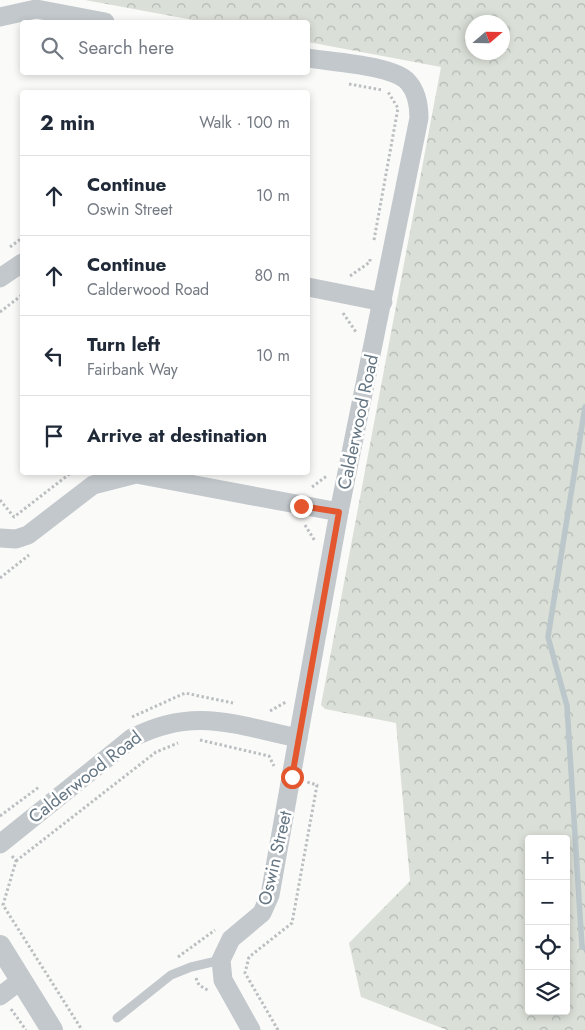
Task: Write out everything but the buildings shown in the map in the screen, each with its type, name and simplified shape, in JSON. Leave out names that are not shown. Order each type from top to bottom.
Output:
[{"type":"street","points":[[0,17],[36,9],[94,20]]},
{"type":"street","name":"Calderwood Road","points":[[1,843],[132,738],[154,726],[185,719],[208,719],[298,738],[339,512],[419,118],[419,103],[414,91],[406,80],[390,72],[310,58]]},
{"type":"street","points":[[0,278],[20,264]]},
{"type":"street","points":[[310,287],[383,302]]},
{"type":"street","points":[[1,541],[28,535],[93,485],[132,475]]},
{"type":"street","points":[[141,475],[339,512]]},
{"type":"street","name":"Oswin Street","points":[[221,960],[231,939],[262,913],[270,896],[298,738]]},
{"type":"street","points":[[0,946],[52,1030]]},
{"type":"street","points":[[221,960],[223,980],[251,1030]]},
{"type":"street","points":[[0,996],[20,981]]},
{"type":"lane","points":[[118,1018],[172,975],[191,966],[221,960]]},
{"type":"path","points":[[341,82],[388,92],[398,108],[373,243]]},
{"type":"path","points":[[343,274],[351,277],[370,262],[371,252]]},
{"type":"path","points":[[0,312],[20,297]]},
{"type":"path","points":[[338,312],[345,314],[357,334]]},
{"type":"path","points":[[309,487],[314,488],[328,475],[330,466]]},
{"type":"path","points":[[0,500],[14,517],[68,475]]},
{"type":"path","points":[[298,524],[306,526],[317,544]]},
{"type":"path","points":[[0,578],[33,551]]},
{"type":"path","points":[[129,719],[185,693],[234,704]]},
{"type":"path","points":[[263,710],[273,712],[290,699]]},
{"type":"path","points":[[198,740],[268,756],[280,775],[317,785],[292,924],[249,957],[245,974],[278,1030]]},
{"type":"path","points":[[82,1030],[3,905],[16,862],[156,752],[181,741]]},
{"type":"path","points":[[0,816],[46,782]]},
{"type":"path","points":[[1,843],[16,862]]},
{"type":"path","points":[[175,960],[220,927]]},
{"type":"path","points":[[0,996],[26,1030]]},
{"type":"green space","points":[[85,0],[585,0],[585,1030],[447,1030],[361,997],[349,943],[410,881],[396,723],[325,709],[321,705],[441,67],[310,42],[310,20],[193,20]]},
{"type":"waterway","points":[[585,407],[548,637],[567,706],[582,947],[585,948]]},
{"type":"route","points":[[292,777],[339,512],[301,506]]}]
